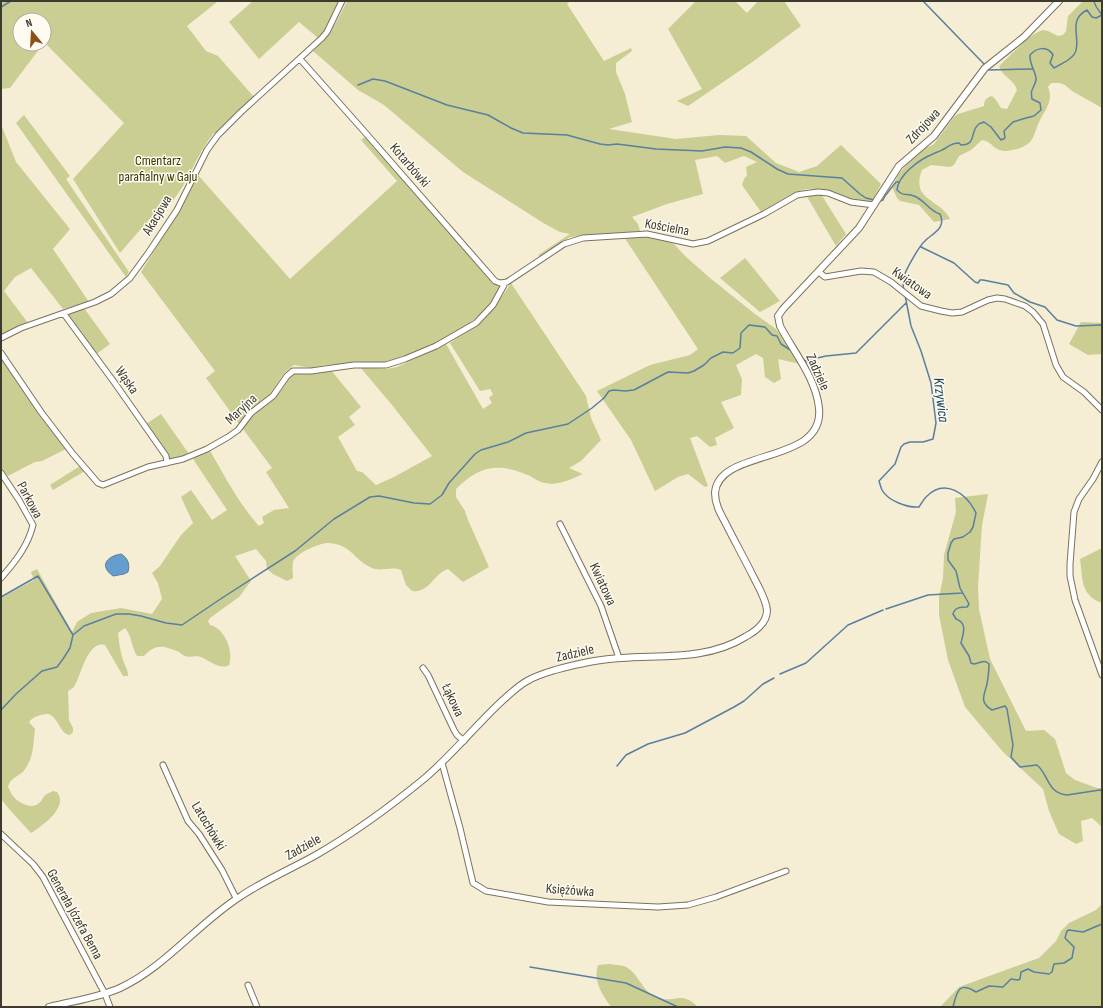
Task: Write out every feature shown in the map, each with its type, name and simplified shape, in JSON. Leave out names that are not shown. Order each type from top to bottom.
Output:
[{"type":"street","name":"Akacjowa","points":[[1,338],[21,328],[95,302],[110,294],[130,278],[177,210],[203,157],[218,135],[327,32],[342,1]]},
{"type":"street","name":"Zdrojowa","points":[[817,274],[859,228],[899,166],[934,136],[985,68],[1024,37],[1059,1]]},
{"type":"street","name":"Kotarbówki","points":[[300,59],[495,281],[503,283]]},
{"type":"street","name":"Kościelna","points":[[503,283],[507,282],[564,244],[583,238],[647,234],[686,243],[699,244],[764,214],[797,195],[808,192],[828,193],[851,202],[874,205]]},
{"type":"street","name":"Kwiatowa","points":[[817,274],[825,277],[861,271],[874,272],[895,285],[921,306],[952,313],[962,312],[997,298],[1005,299],[1025,306],[1033,312],[1043,324],[1056,365],[1063,377],[1084,392],[1102,410]]},
{"type":"street","name":"Zadziele","points":[[49,1007],[105,994],[129,983],[157,965],[236,898],[344,837],[404,796],[442,763],[487,715],[528,680],[542,674],[583,663],[619,658],[696,654],[719,650],[742,640],[758,629],[766,616],[767,609],[758,587],[717,507],[715,490],[722,477],[729,471],[798,445],[808,438],[815,429],[819,420],[819,407],[811,379],[799,356],[783,332],[778,316],[817,274]]},
{"type":"street","name":"Maryjna","points":[[1,353],[73,454],[99,484],[104,484],[133,472],[183,459],[207,449],[238,430],[251,413],[273,396],[292,371],[311,371],[354,366],[386,365],[405,359],[450,339],[476,323],[485,314],[498,297],[504,285],[503,283]]},
{"type":"street","name":"Wąska","points":[[64,314],[166,456],[167,463]]},
{"type":"street","points":[[1102,462],[1093,479],[1079,499],[1074,512],[1070,564],[1070,576],[1076,600],[1102,675]]},
{"type":"street","name":"Parkowa","points":[[1,473],[33,525],[24,547],[1,578]]},
{"type":"street","name":"Kwiatowa","points":[[560,524],[601,606],[619,658]]},
{"type":"street","name":"Łąkowa","points":[[423,668],[428,675],[454,730],[464,741]]},
{"type":"street","name":"Księżówka","points":[[442,763],[473,883],[486,890],[548,902],[658,907],[688,905],[716,897],[786,871]]},
{"type":"street","name":"Latochówki","points":[[163,765],[188,820],[214,858],[236,898]]},
{"type":"street","name":"Generała Józefa Bema","points":[[1,834],[33,864],[43,877],[105,994],[110,1007]]},
{"type":"street","points":[[248,985],[257,1007]]},
{"type":"green space","name":"Cmentarz parafialny w Gaju","points":[[1,1],[217,2],[187,26],[206,51],[218,56],[254,97],[217,134],[213,134],[183,186],[171,203],[166,200],[120,253],[73,179],[124,123],[52,50],[52,12],[12,12],[12,52],[37,52],[10,88],[1,89]]},
{"type":"green space","points":[[253,1],[339,1],[325,31],[318,38],[299,22],[259,59],[229,22]]},
{"type":"green space","points":[[347,1],[570,1],[567,4],[604,61],[631,48],[632,51],[616,63],[616,72],[625,94],[632,122],[609,129],[676,139],[719,135],[746,136],[776,163],[799,172],[817,166],[841,145],[881,184],[872,202],[853,200],[819,189],[806,189],[789,195],[761,212],[742,185],[747,175],[746,167],[757,162],[744,156],[725,163],[717,156],[695,160],[703,194],[667,204],[632,217],[638,224],[640,231],[570,237],[540,257],[538,255],[570,234],[560,232],[545,224],[463,172],[384,105],[358,90],[313,51],[333,28]]},
{"type":"green space","points":[[696,1],[735,1],[747,13],[758,1],[784,1],[801,26],[751,63],[688,106],[677,101],[702,89],[668,29]]},
{"type":"green space","points":[[1083,1],[1102,1],[1102,108],[1072,91],[1065,85],[1060,83],[1051,83],[1048,87],[1050,97],[1048,105],[1033,137],[1028,144],[1016,149],[1002,151],[982,140],[971,150],[959,156],[954,165],[950,167],[931,165],[922,170],[919,180],[920,188],[923,194],[946,212],[950,219],[934,222],[919,205],[900,201],[893,189],[894,184],[898,175],[908,163],[924,149],[934,144],[954,117],[958,114],[984,106],[984,102],[992,96],[1001,108],[1007,109],[1017,90],[999,66],[1029,37],[1038,32],[1043,30],[1058,36],[1063,35],[1066,31],[1068,16]]},
{"type":"green space","points":[[24,115],[70,176],[66,179],[129,272],[126,277],[16,123]]},
{"type":"green space","points":[[1,124],[16,162],[70,229],[53,249],[89,302],[63,309],[31,268],[15,277],[4,291],[28,323],[1,334]]},
{"type":"green space","points":[[365,137],[500,288],[487,308],[464,328],[435,344],[391,362],[325,365],[311,368],[294,365],[284,373],[270,394],[245,415],[240,425],[206,378],[215,371],[141,272],[168,229],[198,175],[290,279],[397,181],[361,140]]},
{"type":"green space","points":[[821,194],[846,234],[836,246],[806,195]]},
{"type":"green space","points":[[624,237],[657,237],[674,244],[710,278],[776,329],[792,349],[800,364],[778,359],[781,379],[774,383],[765,377],[763,358],[756,354],[736,365],[742,379],[741,395],[721,402],[734,428],[715,438],[717,445],[710,447],[697,436],[690,438],[708,486],[705,487],[688,474],[678,477],[655,491],[631,440],[597,391],[650,365],[690,355],[698,349]]},
{"type":"green space","points":[[745,258],[780,301],[760,312],[720,278]]},
{"type":"green space","points":[[511,283],[586,396],[591,418],[601,440],[581,461],[569,468],[583,474],[564,482],[550,484],[515,470],[496,468],[480,471],[456,489],[456,497],[465,511],[489,567],[463,582],[448,569],[443,571],[423,589],[412,591],[406,585],[401,570],[372,568],[363,563],[346,548],[331,543],[313,547],[298,555],[293,562],[293,578],[287,581],[273,574],[267,569],[266,561],[256,549],[235,556],[251,581],[239,597],[208,621],[210,625],[220,631],[227,641],[230,654],[229,665],[219,666],[201,657],[187,657],[177,651],[163,647],[152,649],[144,656],[137,656],[129,634],[125,628],[118,633],[121,653],[128,676],[123,676],[105,645],[99,645],[94,648],[86,659],[75,686],[68,691],[69,720],[73,728],[73,732],[70,735],[64,732],[56,720],[49,714],[36,717],[29,722],[35,729],[33,750],[30,760],[23,772],[11,781],[8,787],[15,799],[29,806],[36,805],[45,795],[53,791],[57,792],[60,798],[60,804],[53,816],[31,833],[1,799],[1,598],[34,580],[31,572],[37,569],[72,632],[77,622],[91,613],[121,608],[152,614],[162,599],[158,583],[152,573],[160,566],[181,535],[193,523],[181,497],[191,490],[212,520],[227,510],[193,459],[209,449],[238,499],[259,526],[264,523],[262,517],[274,510],[289,508],[266,472],[272,468],[243,429],[250,418],[281,391],[293,373],[331,370],[361,407],[349,417],[355,425],[338,437],[357,471],[362,472],[376,485],[432,456],[360,367],[386,369],[397,367],[446,344],[483,409],[492,403],[489,398],[493,394],[490,389],[480,391],[450,343],[480,322],[503,295]]},
{"type":"green space","points":[[84,308],[110,344],[95,355],[67,315]]},
{"type":"green space","points":[[1081,322],[1102,323],[1102,354],[1088,355],[1069,344]]},
{"type":"green space","points":[[1,356],[66,449],[42,461],[35,462],[8,476],[1,468]]},
{"type":"green space","points":[[161,414],[189,454],[170,459],[146,424]]},
{"type":"green space","points":[[80,466],[85,471],[53,490],[50,485]]},
{"type":"green space","points":[[988,494],[982,525],[978,587],[979,609],[990,659],[1026,731],[1044,730],[1055,739],[1066,773],[1075,780],[1097,788],[1102,788],[1102,827],[1092,818],[1081,821],[1083,841],[1076,844],[1059,834],[1049,811],[1043,789],[1003,752],[965,707],[948,660],[939,615],[939,597],[943,578],[944,555],[956,512],[955,498]]},
{"type":"green space","points":[[1102,548],[1102,603],[1095,600],[1086,591],[1082,580],[1080,559]]},
{"type":"green space","points":[[1102,904],[1102,1007],[940,1007],[959,987],[1039,958],[1056,941],[1061,931],[1069,923],[1096,910]]},
{"type":"green space","points":[[609,964],[624,966],[629,969],[648,992],[658,998],[683,998],[692,1002],[698,1007],[611,1007],[599,988],[597,977],[598,965]]},
{"type":"water","points":[[121,554],[128,562],[128,572],[113,576],[106,568],[106,562],[112,557]]},
{"type":"waterway","points":[[1,7],[11,1]]},
{"type":"waterway","points":[[923,1],[984,64]]},
{"type":"waterway","name":"Krzywica","points":[[904,291],[903,279],[909,265],[922,244],[940,227],[942,219],[940,214],[936,213],[918,198],[899,192],[897,190],[901,179],[910,168],[928,156],[941,151],[950,145],[969,143],[974,131],[980,123],[984,122],[991,127],[1001,140],[1005,138],[1004,131],[1013,122],[1034,116],[1041,110],[1040,103],[1032,99],[1032,91],[1036,78],[1030,55],[1038,49],[1048,50],[1053,55],[1050,63],[1054,68],[1073,56],[1077,45],[1076,23],[1078,18],[1087,10],[1092,17],[1096,18],[1102,15],[1096,7],[1094,1]]},
{"type":"waterway","points":[[989,70],[1032,69]]},
{"type":"waterway","points":[[358,85],[373,79],[385,81],[447,105],[488,115],[523,133],[567,135],[600,144],[617,144],[656,149],[702,151],[725,147],[741,148],[751,152],[777,169],[788,174],[842,178],[860,194],[866,198],[874,200]]},
{"type":"waterway","points":[[880,201],[883,200],[896,182],[899,182]]},
{"type":"waterway","points":[[921,247],[954,263],[975,282],[978,283],[980,280],[983,280],[1008,285],[1014,293],[1030,302],[1045,307],[1057,320],[1076,326],[1102,325]]},
{"type":"waterway","name":"Krzywica","points":[[905,295],[911,326],[931,383],[936,423],[933,439],[923,442],[910,442],[901,447],[895,464],[879,481],[882,489],[885,494],[899,503],[919,507],[925,498],[933,491],[941,488],[948,488],[961,494],[972,506],[976,513],[973,527],[970,532],[963,537],[954,539],[948,553],[948,560],[956,571],[960,588],[969,604],[967,607],[960,607],[953,614],[956,619],[962,623],[964,629],[961,643],[969,656],[971,663],[974,664],[984,662],[989,664],[987,684],[984,695],[985,704],[992,710],[1005,706],[1007,709],[1013,745],[1011,757],[1020,767],[1037,765],[1052,787],[1060,794],[1067,795],[1100,790],[1102,791]]},
{"type":"waterway","points":[[804,360],[808,362],[813,359],[826,356],[856,353],[906,303]]},
{"type":"waterway","points":[[1,710],[16,694],[42,671],[57,667],[70,648],[73,635],[84,626],[116,614],[129,614],[166,623],[182,625],[295,551],[334,519],[370,497],[379,496],[414,503],[430,504],[442,495],[449,483],[475,454],[481,450],[508,442],[526,433],[568,424],[592,408],[604,398],[609,391],[634,390],[668,372],[688,373],[694,371],[704,365],[711,358],[723,352],[733,353],[740,348],[741,333],[749,325],[765,327],[772,335],[777,336],[781,344],[792,351]]},
{"type":"waterway","points":[[1,597],[38,576],[73,635]]},
{"type":"waterway","points":[[886,609],[928,595],[962,593]]},
{"type":"waterway","points":[[780,674],[806,663],[848,625],[883,610]]},
{"type":"waterway","points":[[617,766],[626,755],[648,744],[685,733],[734,707],[744,701],[763,684],[774,678]]},
{"type":"waterway","points":[[953,1007],[957,993],[962,988],[970,989],[976,992],[989,986],[1003,987],[1011,979],[1020,979],[1021,972],[1028,969],[1034,972],[1049,974],[1052,972],[1054,964],[1064,963],[1072,958],[1074,947],[1065,938],[1067,931],[1083,932],[1102,924]]},
{"type":"waterway","points":[[530,967],[626,983],[678,1007]]}]
